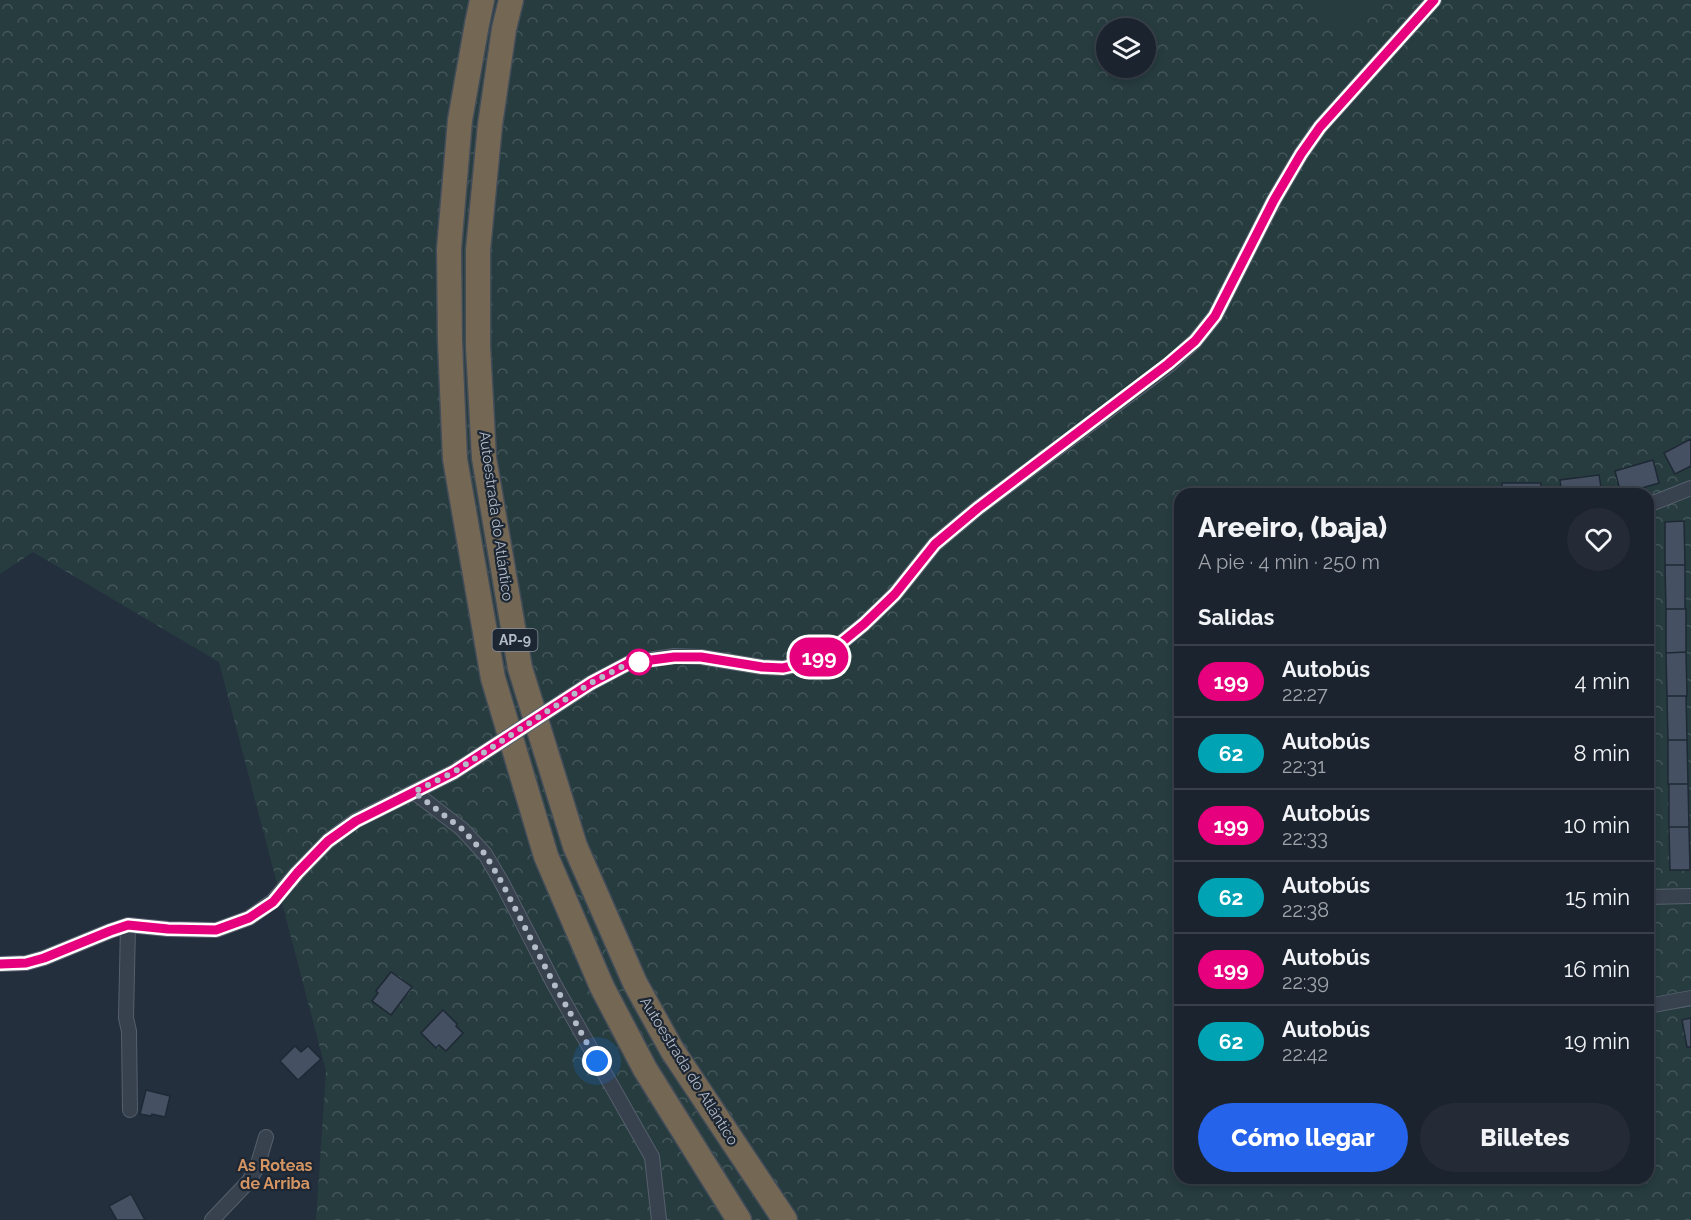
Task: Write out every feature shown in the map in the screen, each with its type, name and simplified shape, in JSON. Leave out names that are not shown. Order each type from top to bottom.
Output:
[{"type":"highway","name":"Autoestrada do Atlántico","points":[[482,0],[460,120],[449,249],[450,341],[455,459],[493,678],[546,856],[602,987],[645,1070],[739,1220]]},
{"type":"highway","name":"Autoestrada do Atlántico","points":[[511,0],[504,29],[490,125],[478,250],[478,346],[484,458],[520,668],[575,846],[635,983],[672,1050],[785,1220]]},
{"type":"street","points":[[0,964],[26,963],[44,958],[128,925],[216,930],[249,918],[273,902],[328,841],[356,821],[454,772],[591,683],[629,663],[674,657],[701,657],[762,667],[783,668],[810,662],[831,651],[895,594],[935,544],[978,508],[1195,341],[1215,316],[1274,200],[1301,154],[1320,127],[1434,0]]},
{"type":"street","points":[[1654,503],[1691,488]]},
{"type":"street","points":[[414,792],[462,829],[485,854],[501,881],[554,984],[652,1157],[659,1220]]},
{"type":"street","points":[[1654,897],[1691,897]]},
{"type":"street","points":[[128,925],[126,1018],[129,1031],[130,1110]]},
{"type":"street","points":[[1654,1005],[1691,998]]},
{"type":"street","points":[[212,1220],[249,1181],[257,1167],[266,1137]]},
{"type":"green space","points":[[0,0],[1691,0],[1691,1220],[316,1220],[326,1071],[219,662],[33,552],[0,574]]},
{"type":"green space","points":[[1296,0],[1374,0],[1346,37]]},
{"type":"building","points":[[1691,439],[1691,466],[1675,474],[1664,453]]},
{"type":"building","points":[[1653,460],[1659,483],[1642,488],[1619,488],[1615,471]]},
{"type":"building","points":[[1599,475],[1601,488],[1561,488],[1560,480]]},
{"type":"building","points":[[1502,483],[1541,483],[1541,488],[1502,488]]},
{"type":"building","points":[[1684,521],[1685,565],[1665,565],[1665,522]]},
{"type":"building","points":[[1665,565],[1685,565],[1685,609],[1666,609]]},
{"type":"building","points":[[1666,609],[1686,609],[1686,652],[1666,653]]},
{"type":"building","points":[[1686,652],[1687,696],[1667,696],[1666,653]]},
{"type":"building","points":[[1667,696],[1686,696],[1687,740],[1668,740]]},
{"type":"building","points":[[1668,740],[1687,740],[1688,784],[1668,784]]},
{"type":"building","points":[[1669,784],[1688,784],[1689,827],[1669,827]]},
{"type":"building","points":[[1669,827],[1689,827],[1690,870],[1670,870]]},
{"type":"building","points":[[391,972],[412,987],[391,1015],[372,1001],[378,993],[376,991]]},
{"type":"building","points":[[443,1010],[463,1033],[446,1051],[439,1045],[436,1048],[421,1033]]},
{"type":"building","points":[[1691,1018],[1691,1047],[1687,1047],[1682,1020]]},
{"type":"building","points":[[295,1046],[301,1052],[308,1046],[321,1059],[298,1080],[280,1061]]},
{"type":"building","points":[[146,1090],[170,1096],[165,1117],[140,1114]]},
{"type":"building","points":[[131,1194],[145,1220],[117,1220],[109,1206]]},
{"type":"bus line","name":"199","points":[[0,964],[26,963],[44,958],[128,925],[216,930],[249,918],[273,902],[328,841],[356,821],[454,772],[591,683],[629,663],[674,657],[701,657],[762,667],[783,668],[810,662],[831,651],[895,594],[935,544],[978,508],[1195,341],[1215,316],[1274,200],[1301,154],[1320,127],[1434,0]]},
{"type":"district","name":"As Roteas de Arriba","points":[[275,1174]]},
{"type":"route","points":[[597,1061],[485,854],[462,829],[414,792],[454,772],[591,683],[629,663],[639,662]]}]
